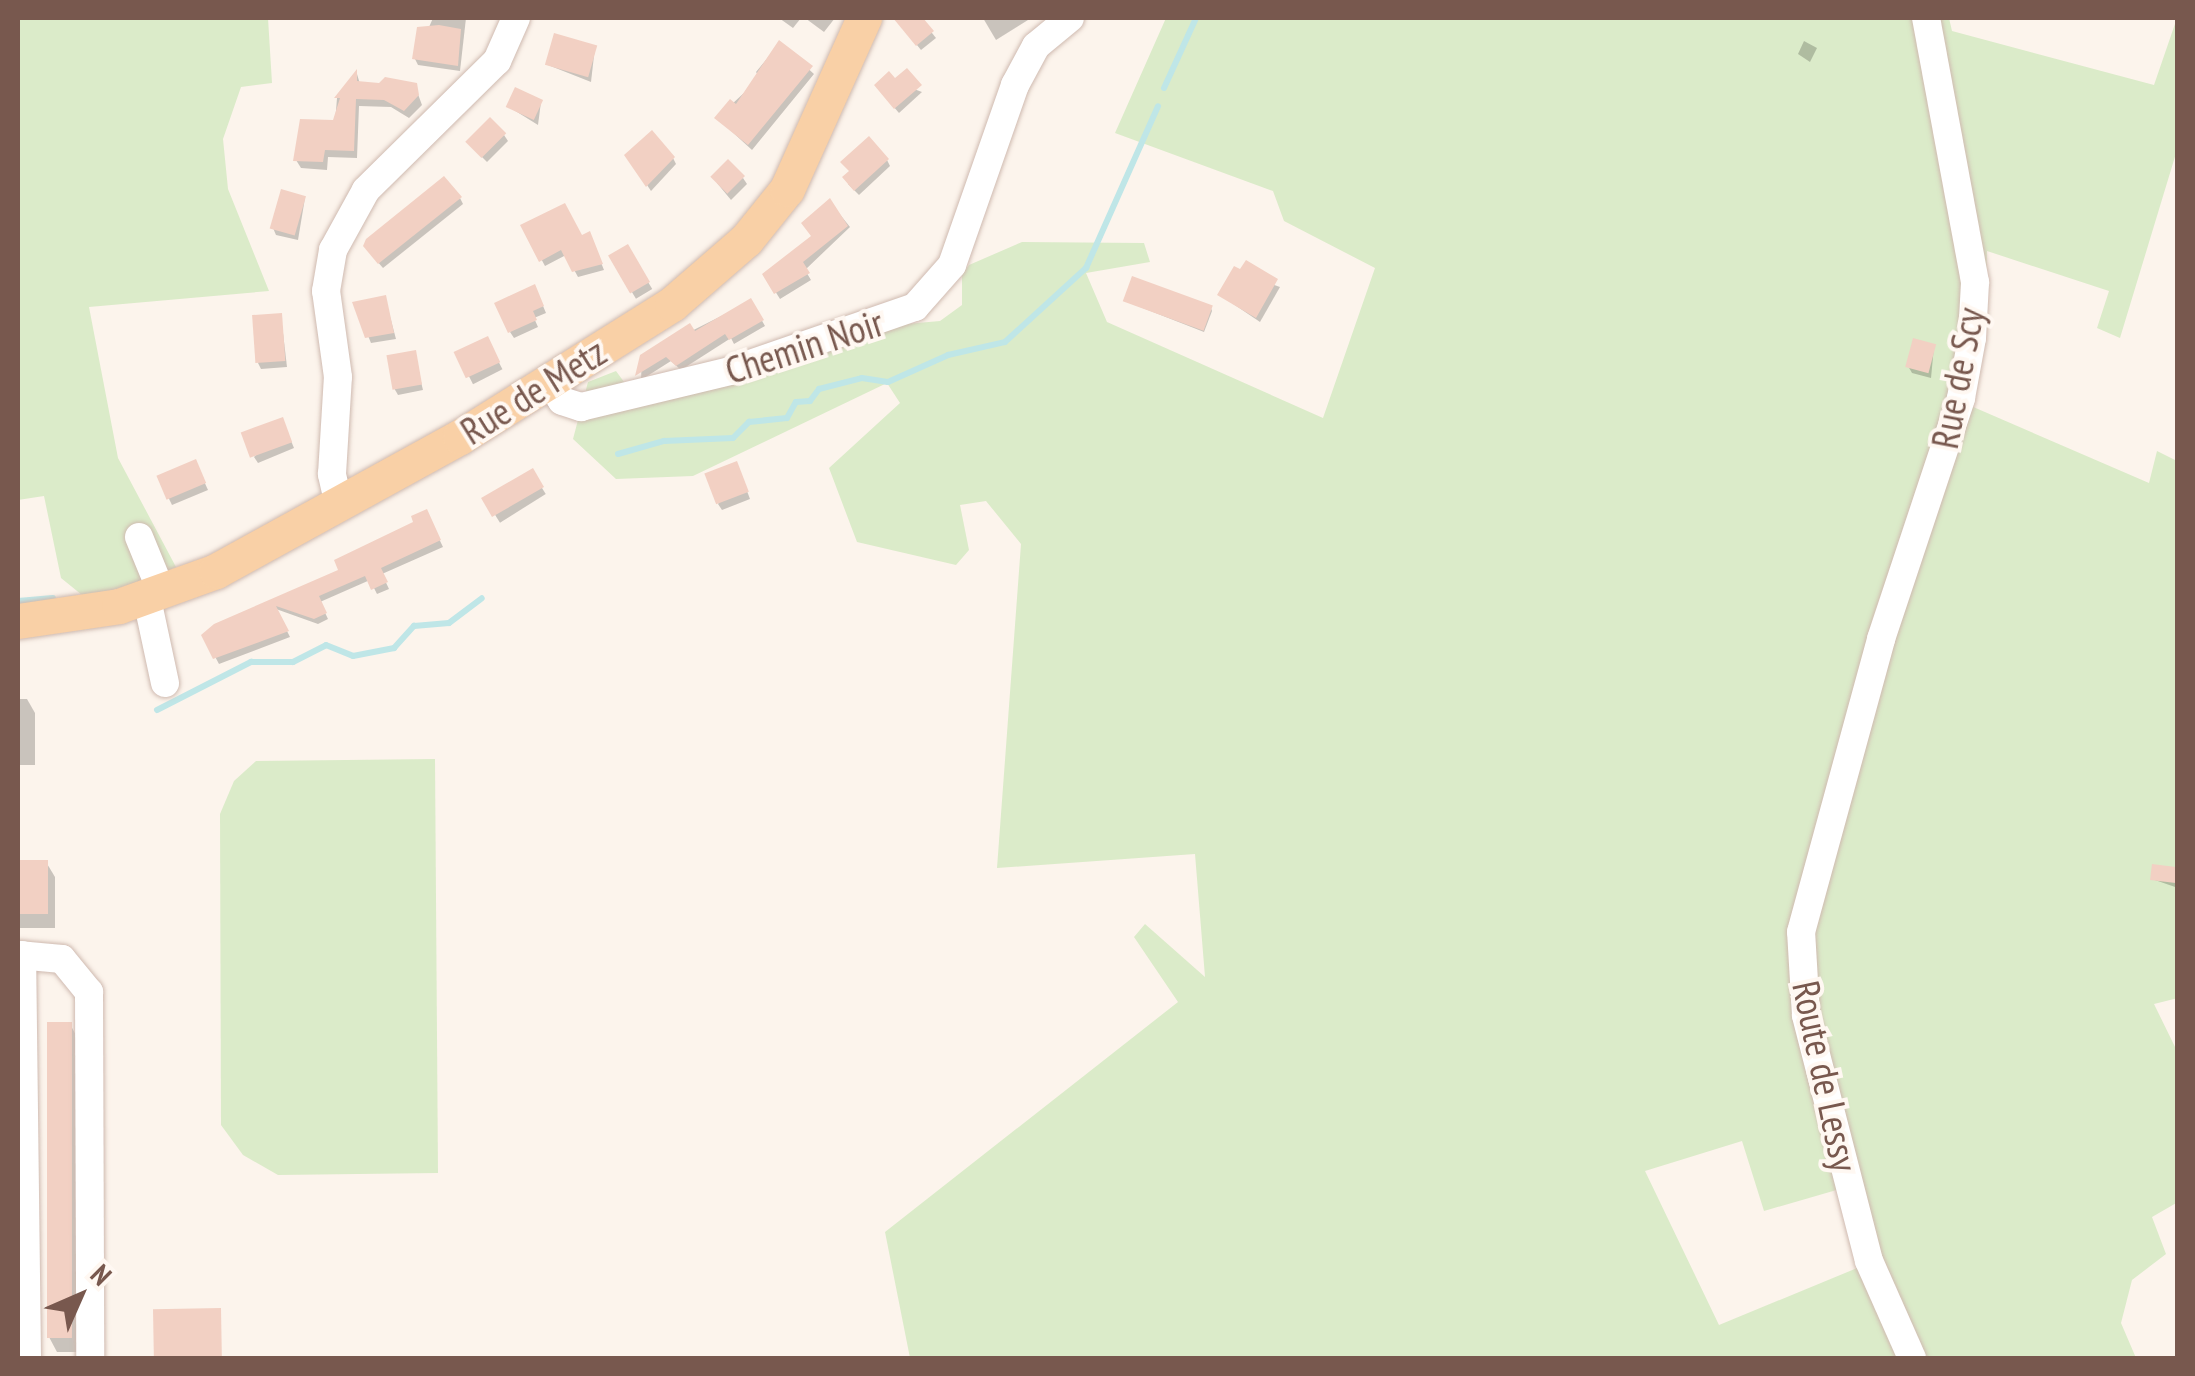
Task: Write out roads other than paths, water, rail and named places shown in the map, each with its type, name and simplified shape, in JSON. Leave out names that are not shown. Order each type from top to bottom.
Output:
[{"type":"main road","name":"Rue de Metz","points":[[18,621],[154,596],[339,505],[550,382],[672,304],[766,218],[806,156],[864,18]]},
{"type":"street","points":[[339,505],[332,474],[338,377],[326,291],[333,250],[366,190],[497,62],[516,18]]},
{"type":"street","name":"Chemin Noir","points":[[550,382],[562,401],[581,407],[730,371],[915,307],[952,265],[1015,85],[1036,46],[1070,18]]},
{"type":"street","name":"Rue de Scy","points":[[1889,615],[1961,398],[1972,338],[1975,282],[1926,18]]},
{"type":"street","points":[[139,537],[154,596],[164,683]]},
{"type":"street","name":"Route de Lessy","points":[[1889,615],[1806,909],[1800,954],[1806,1016],[1869,1260],[1912,1358]]},
{"type":"street","points":[[18,1356],[27,1356],[20,955],[62,959],[89,992],[90,1358]]},
{"type":"waterway","points":[[1164,88],[1196,18]]},
{"type":"waterway","points":[[618,454],[664,441],[733,438],[749,422],[787,418],[796,402],[810,401],[819,389],[862,378],[888,382],[948,355],[1005,342],[1086,268],[1158,106]]},
{"type":"waterway","points":[[18,601],[53,598]]},
{"type":"waterway","points":[[157,710],[251,662],[293,662],[326,645],[353,656],[394,648],[414,626],[449,623],[482,598]]}]
